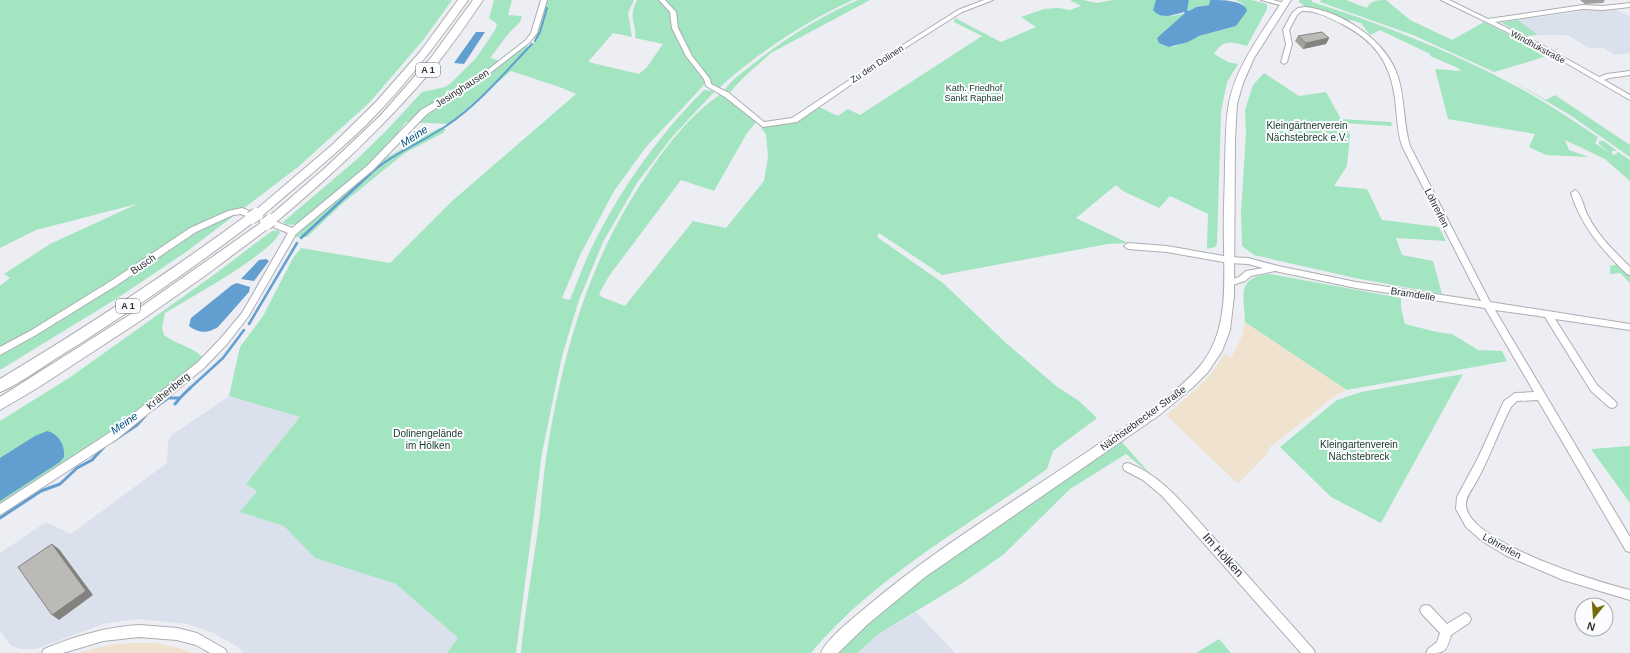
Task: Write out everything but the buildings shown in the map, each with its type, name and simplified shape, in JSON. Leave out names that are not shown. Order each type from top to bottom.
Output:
[{"type":"highway","name":"A 1","points":[[0,386],[129,306],[202,256],[254,216],[319,162],[382,102],[425,53],[463,0]]},
{"type":"highway","name":"A 1","points":[[0,404],[63,366],[156,305],[269,222],[328,172],[398,103],[442,53],[478,0]]},
{"type":"main road","name":"Nächstebrecker Straße","points":[[828,653],[866,616],[903,586],[960,544],[1126,432],[1178,394],[1199,375],[1209,362],[1223,336],[1227,311],[1229,283],[1228,260],[1231,125],[1235,96],[1246,67],[1286,1]]},
{"type":"street","name":"Jesinghausen","points":[[293,232],[370,168],[424,112],[483,76],[528,41],[534,33],[544,0]]},
{"type":"street","name":"Zu den Dolinen","points":[[662,0],[672,12],[675,28],[689,56],[706,79],[708,85],[727,95],[764,125],[794,120],[892,54],[960,11],[990,0]]},
{"type":"street","points":[[1264,0],[1286,1]]},
{"type":"street","name":"Windhukstraße","points":[[1444,0],[1542,47],[1630,98]]},
{"type":"street","points":[[1487,21],[1583,8],[1603,8],[1630,5]]},
{"type":"street","name":"Löhrerlen","points":[[1284,62],[1289,44],[1286,30],[1296,11],[1300,9],[1306,9],[1344,23],[1354,28],[1378,48],[1390,66],[1395,78],[1398,90],[1400,124],[1406,146],[1487,306],[1542,396],[1630,547]]},
{"type":"street","points":[[1598,80],[1607,76],[1630,73]]},
{"type":"street","points":[[1575,193],[1583,214],[1594,232],[1616,259],[1630,272]]},
{"type":"street","name":"Busch","points":[[0,351],[33,333],[114,283],[193,230],[231,213],[242,211],[293,232]]},
{"type":"street","name":"Krähenberg","points":[[0,510],[113,436],[200,364],[224,341],[245,315],[293,232]]},
{"type":"street","name":"Bramdelle","points":[[1128,246],[1167,249],[1228,260],[1248,261],[1278,269],[1356,285],[1630,327]]},
{"type":"street","name":"Bramdelle","points":[[1228,260],[1248,267],[1266,270]]},
{"type":"street","name":"Bramdelle","points":[[1229,283],[1242,279],[1249,273],[1278,269]]},
{"type":"street","points":[[1548,315],[1594,388],[1612,404]]},
{"type":"street","name":"Löhrerlen","points":[[1542,396],[1515,397],[1507,404],[1479,468],[1464,493],[1461,508],[1470,525],[1488,539],[1532,562],[1589,584],[1630,595]]},
{"type":"street","name":"Im Hölken","points":[[1128,468],[1147,477],[1166,493],[1309,653]]},
{"type":"street","points":[[1426,610],[1446,631]]},
{"type":"street","points":[[1432,653],[1442,646],[1446,631],[1465,619]]},
{"type":"street","points":[[48,653],[90,637],[128,631],[162,632],[198,640],[221,653]]},
{"type":"shaded area","points":[[1589,10],[1616,10],[1630,16],[1630,53],[1615,55],[1604,48],[1589,48],[1567,35],[1538,35],[1518,20]]},
{"type":"shaded area","points":[[1245,322],[1347,390],[1336,395],[1269,448],[1267,454],[1238,484],[1166,415],[1210,375],[1225,353],[1231,358],[1242,336]]},
{"type":"shaded area","points":[[229,396],[300,417],[246,484],[257,491],[241,512],[284,526],[315,558],[396,584],[458,638],[447,653],[244,653],[238,647],[213,633],[187,624],[137,619],[103,624],[36,649],[20,649],[12,646],[7,641],[0,631],[0,553],[46,522],[71,534],[167,463],[168,441],[172,435]]},
{"type":"shaded area","points":[[916,612],[955,653],[857,653],[880,633]]},
{"type":"shaded area","points":[[156,643],[193,653],[78,653],[109,645]]},
{"type":"green space","points":[[0,0],[452,0],[424,39],[370,102],[298,167],[186,252],[116,299],[0,370],[0,286],[10,278],[4,274],[50,244],[137,204],[36,230],[0,248]]},
{"type":"green space","name":"Dolinengelände im Hölken","points":[[494,0],[512,0],[508,15],[522,16],[520,22],[509,33],[490,58],[501,61],[522,47],[531,46],[537,39],[533,38],[542,17],[546,0],[634,0],[628,13],[632,37],[613,33],[588,62],[639,74],[647,67],[663,44],[635,38],[635,28],[632,17],[634,7],[637,0],[661,0],[670,13],[673,26],[705,81],[703,86],[646,147],[614,191],[580,255],[562,298],[570,300],[588,255],[602,227],[627,185],[655,145],[704,90],[715,91],[672,137],[637,183],[603,242],[579,300],[562,356],[542,453],[516,653],[447,653],[458,638],[396,584],[315,558],[284,526],[240,512],[257,491],[246,484],[300,417],[229,396],[240,347],[263,316],[293,258],[301,248],[390,263],[451,202],[576,94],[511,71],[449,124],[406,122],[397,134],[406,137],[386,158],[439,128],[446,129],[443,133],[405,153],[343,203],[307,237],[295,237],[308,223],[287,225],[283,222],[355,161],[386,131],[422,92],[445,87],[450,84],[476,58],[495,30],[497,24],[489,18]]},
{"type":"green space","points":[[665,0],[853,0],[818,17],[782,39],[732,76],[718,89],[714,87],[692,58]]},
{"type":"green space","points":[[858,0],[870,0],[771,53],[745,76],[730,92],[725,90],[738,76],[786,40],[828,14]]},
{"type":"green space","name":"Kath. Friedhof Sankt Raphael","points":[[1070,0],[1083,0],[1097,3],[1113,0],[1156,0],[1154,8],[1173,16],[1185,13],[1167,29],[1165,46],[1174,47],[1199,36],[1236,26],[1247,11],[1242,3],[1235,0],[1251,0],[1267,4],[1267,9],[1247,46],[1228,42],[1221,45],[1214,54],[1228,62],[1238,64],[1227,82],[1221,111],[1217,244],[1215,247],[1207,249],[1208,214],[1170,196],[1159,208],[1123,191],[1116,185],[1076,218],[1128,243],[1108,244],[942,275],[879,233],[877,237],[943,283],[1006,343],[1056,386],[1079,401],[1097,418],[1053,451],[1047,469],[954,532],[893,576],[836,625],[811,653],[521,653],[539,522],[544,469],[561,378],[570,343],[594,273],[609,240],[647,175],[680,131],[700,111],[721,94],[747,112],[756,122],[747,133],[714,191],[681,180],[609,276],[599,294],[602,297],[625,306],[693,221],[726,228],[764,181],[768,157],[766,134],[761,128],[795,121],[817,106],[838,116],[848,109],[860,115],[982,36],[954,22],[955,18],[1001,42],[1036,27],[1021,17],[1044,9],[1058,8],[1070,10],[1081,6]]},
{"type":"green space","points":[[1189,0],[1210,0],[1209,5],[1196,7],[1188,11],[1186,10]]},
{"type":"green space","points":[[1299,0],[1312,0],[1312,2],[1362,19],[1437,48],[1521,89],[1598,137],[1595,143],[1610,153],[1599,144],[1599,141],[1604,141],[1617,151],[1612,151],[1612,154],[1617,155],[1616,153],[1618,152],[1630,160],[1630,181],[1605,159],[1565,140],[1569,150],[1589,157],[1546,155],[1529,147],[1535,134],[1448,119],[1435,69],[1461,71],[1458,68],[1430,56],[1430,54],[1380,30],[1370,35],[1361,23],[1351,20],[1346,22],[1307,8],[1299,2]]},
{"type":"green space","points":[[1321,0],[1346,0],[1367,8],[1373,2],[1378,0],[1386,0],[1410,20],[1452,40],[1484,22],[1543,52],[1540,52],[1544,57],[1494,72],[1413,35],[1320,2]]},
{"type":"green space","points":[[1518,20],[1538,35],[1526,36],[1502,23]]},
{"type":"green space","name":"Kleingärtnerverein Nächstebreck e.V.","points":[[1264,73],[1299,96],[1326,92],[1341,119],[1391,122],[1392,126],[1343,123],[1350,135],[1347,166],[1334,186],[1367,189],[1382,220],[1439,227],[1446,241],[1396,238],[1402,255],[1433,261],[1442,294],[1355,278],[1254,255],[1242,246],[1241,212],[1246,134],[1245,110],[1253,85]]},
{"type":"green space","points":[[1507,78],[1546,100],[1555,95],[1630,145],[1630,157],[1570,115]]},
{"type":"green space","points":[[278,230],[280,233],[260,253],[227,276],[165,313],[162,328],[164,335],[189,348],[203,358],[109,435],[0,507],[0,421],[69,378],[215,274],[272,231]]},
{"type":"green space","points":[[1618,264],[1630,276],[1630,283],[1620,273],[1610,274],[1610,266]]},
{"type":"green space","points":[[1270,274],[1401,298],[1401,308],[1405,324],[1452,334],[1478,350],[1502,351],[1507,361],[1347,390],[1245,322],[1244,289],[1252,279]]},
{"type":"green space","name":"Kleingartenverein Nächstebreck","points":[[1463,374],[1381,523],[1331,497],[1280,447],[1337,400],[1361,392]]},
{"type":"green space","points":[[1122,442],[1152,476],[1126,454],[1070,489],[1003,555],[961,584],[880,633],[857,653],[837,653],[903,594],[938,567],[974,541]]},
{"type":"green space","points":[[1630,446],[1630,503],[1591,449]]},
{"type":"green space","points":[[1219,639],[1231,653],[1196,653]]},
{"type":"water","points":[[1156,0],[1189,0],[1187,10],[1189,11],[1196,7],[1209,5],[1210,0],[1226,1],[1238,3],[1245,7],[1247,11],[1236,26],[1199,36],[1188,42],[1169,47],[1159,43],[1157,38],[1185,13],[1167,16],[1160,15],[1153,10]]},
{"type":"water","points":[[476,32],[485,32],[464,64],[454,63]]},
{"type":"water","points":[[266,259],[269,261],[254,281],[241,279],[259,260]]},
{"type":"water","points":[[237,283],[250,287],[249,292],[218,327],[211,331],[203,332],[189,326],[191,318],[232,285]]},
{"type":"water","points":[[47,431],[58,437],[62,444],[64,457],[60,462],[0,501],[0,458],[35,436]]},
{"type":"waterway","name":"Meine","points":[[535,41],[540,32],[547,8]]},
{"type":"waterway","name":"Meine","points":[[369,175],[396,155],[446,126],[470,108],[532,44]]},
{"type":"waterway","name":"Meine","points":[[301,238],[370,174]]},
{"type":"waterway","name":"Meine","points":[[249,324],[297,243]]},
{"type":"waterway","name":"Meine","points":[[189,389],[223,358],[244,330]]},
{"type":"waterway","name":"Meine","points":[[180,398],[189,389]]},
{"type":"waterway","name":"Meine","points":[[153,409],[168,398],[180,398]]},
{"type":"waterway","name":"Meine","points":[[175,404],[180,398]]},
{"type":"waterway","name":"Meine","points":[[113,441],[137,425],[145,416]]},
{"type":"waterway","name":"Meine","points":[[0,518],[41,491],[60,484],[77,468],[92,460],[104,447]]}]
